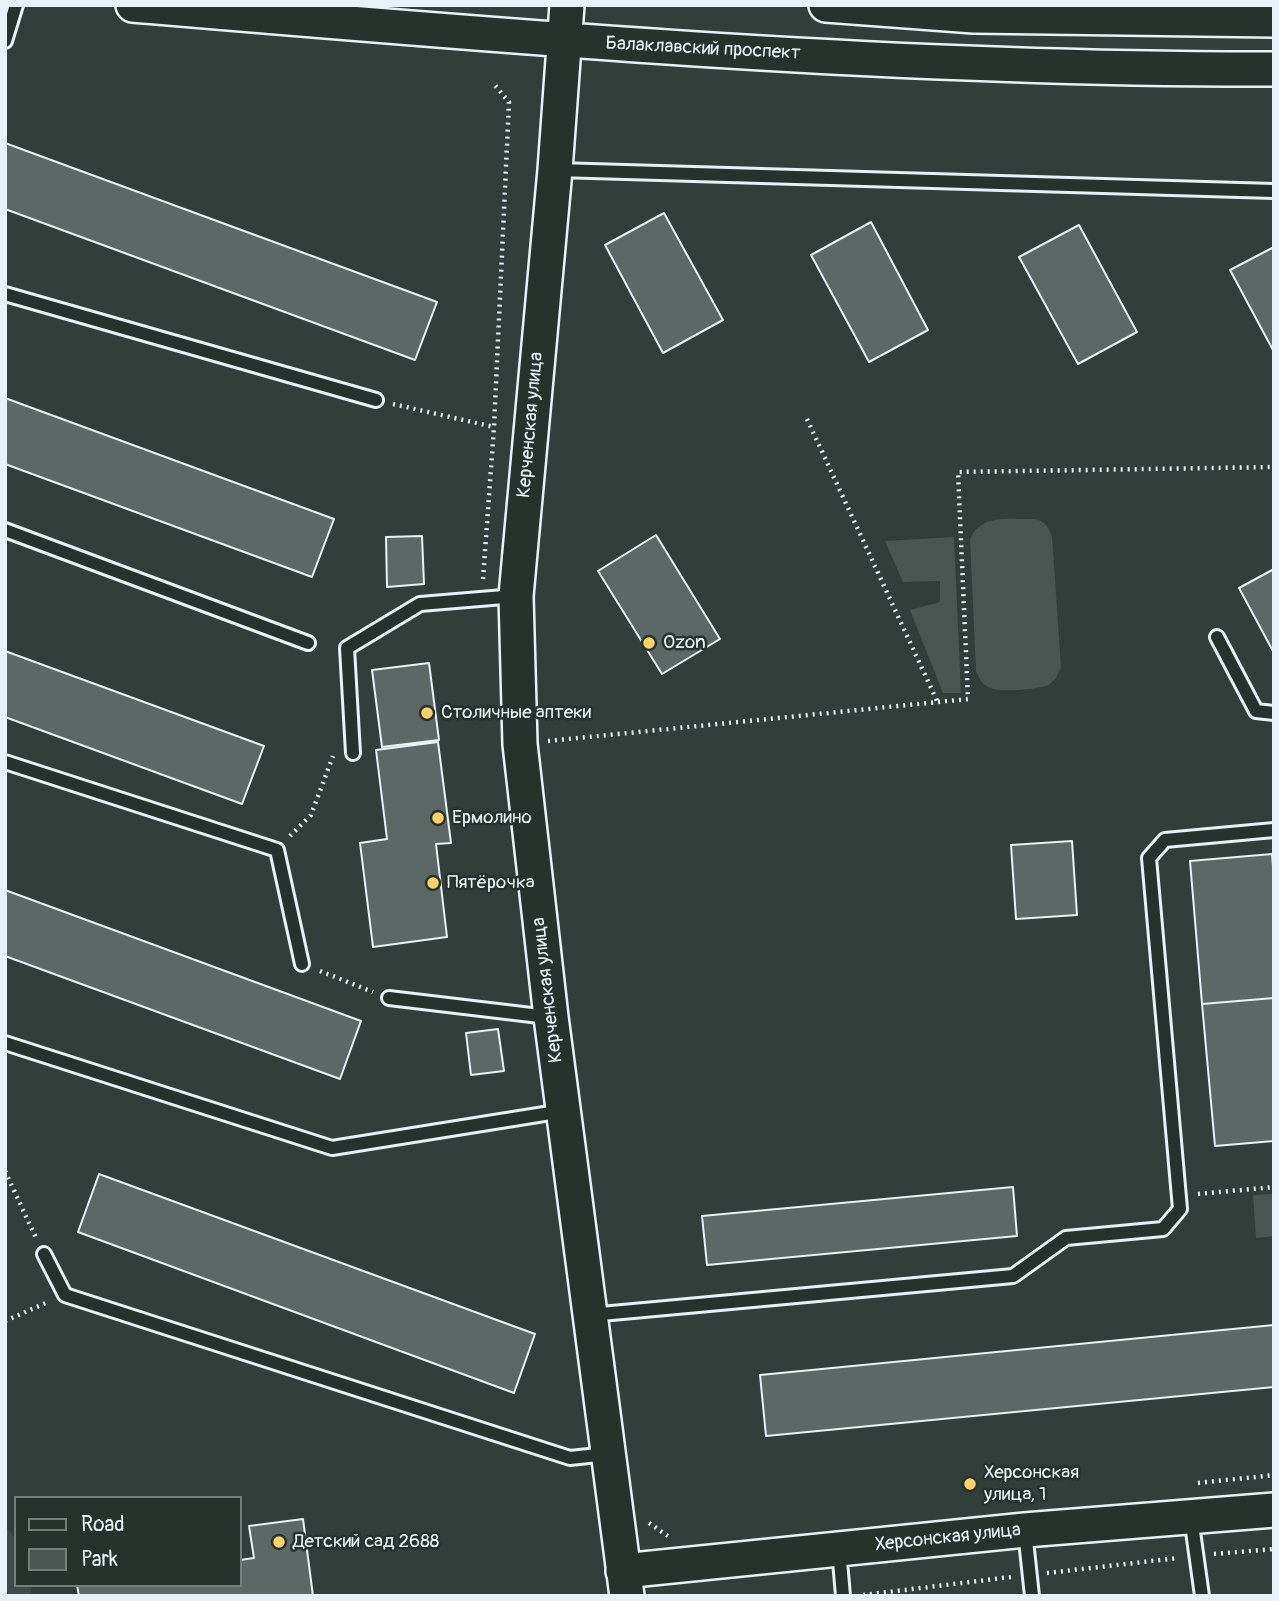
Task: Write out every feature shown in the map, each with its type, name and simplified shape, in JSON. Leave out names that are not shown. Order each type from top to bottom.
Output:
[{"type":"street","name":"Балаклавский проспект","points":[[133,5],[565,40],[923,62],[1274,69]]},
{"type":"street","name":"Керченская улица","points":[[567,5],[555,170],[516,596],[520,744],[551,1017],[625,1583]]},
{"type":"street","points":[[825,5],[974,16],[1274,20]]},
{"type":"street","name":"Херсонская улица","points":[[625,1583],[839,1549],[1025,1530],[1274,1510]]},
{"type":"lane","points":[[5,41],[16,5]]},
{"type":"lane","points":[[555,170],[1274,191]]},
{"type":"lane","points":[[5,294],[376,400]]},
{"type":"lane","points":[[5,530],[308,643]]},
{"type":"lane","points":[[353,753],[347,648],[420,604],[516,596]]},
{"type":"lane","points":[[1217,637],[1256,711],[1274,713]]},
{"type":"lane","points":[[5,762],[277,850],[302,964]]},
{"type":"lane","points":[[589,1315],[1013,1276],[1066,1238],[1163,1229],[1180,1209],[1149,858],[1165,840],[1274,830]]},
{"type":"lane","points":[[388,998],[551,1017]]},
{"type":"lane","points":[[5,1044],[332,1148],[563,1111]]},
{"type":"lane","points":[[44,1254],[65,1295],[570,1458],[607,1454]]},
{"type":"lane","points":[[1191,1517],[1202,1596]]},
{"type":"lane","points":[[1025,1530],[1032,1596]]},
{"type":"lane","points":[[839,1549],[843,1596]]},
{"type":"path","points":[[482,597],[494,427],[509,102],[494,83]]},
{"type":"path","points":[[376,400],[529,435]]},
{"type":"path","points":[[807,419],[938,702]]},
{"type":"path","points":[[520,744],[968,699],[958,472],[1274,467]]},
{"type":"path","points":[[277,850],[311,815],[350,713]]},
{"type":"path","points":[[302,964],[388,998]]},
{"type":"path","points":[[5,1171],[44,1254]]},
{"type":"path","points":[[1179,1196],[1274,1187]]},
{"type":"path","points":[[5,1321],[65,1295]]},
{"type":"path","points":[[644,1520],[671,1538]]},
{"type":"path","points":[[855,1596],[1030,1574],[1274,1549]]},
{"type":"shaded area","points":[[5,1526],[14,1537],[14,1587],[30,1587],[32,1596],[5,1596]]},
{"type":"green space","points":[[1035,519],[1046,525],[1052,537],[1061,667],[1049,685],[1020,690],[988,687],[976,671],[970,539],[975,531],[989,522]]},
{"type":"green space","points":[[954,537],[961,693],[943,693],[910,610],[940,602],[940,581],[903,582],[885,541]]},
{"type":"green space","points":[[1274,1194],[1274,1236],[1256,1238],[1253,1195]]},
{"type":"building","points":[[5,143],[437,302],[415,360],[5,209]]},
{"type":"building","points":[[664,213],[723,320],[663,353],[605,245]]},
{"type":"building","points":[[871,222],[928,330],[869,362],[811,255]]},
{"type":"building","points":[[1079,225],[1137,332],[1078,364],[1019,257]]},
{"type":"building","points":[[1274,247],[1274,352],[1230,270]]},
{"type":"building","points":[[5,398],[334,519],[312,577],[5,464]]},
{"type":"building","points":[[656,535],[720,639],[662,674],[598,571]]},
{"type":"building","points":[[422,536],[424,584],[387,587],[386,537]]},
{"type":"building","points":[[1274,569],[1274,653],[1239,588]]},
{"type":"building","points":[[5,651],[264,746],[242,804],[5,717]]},
{"type":"building","points":[[429,663],[439,740],[382,747],[372,670]]},
{"type":"building","points":[[438,742],[451,843],[436,844],[447,937],[373,947],[360,843],[387,839],[376,750]]},
{"type":"building","points":[[1072,841],[1077,915],[1016,919],[1011,845]]},
{"type":"building","points":[[1272,854],[1274,998],[1202,1004],[1190,861]]},
{"type":"building","points":[[5,890],[361,1021],[340,1079],[5,956]]},
{"type":"building","points":[[1274,998],[1274,1141],[1215,1146],[1202,1004]]},
{"type":"building","points":[[498,1029],[504,1071],[471,1075],[466,1033]]},
{"type":"building","points":[[99,1174],[535,1334],[514,1393],[78,1232]]},
{"type":"building","points":[[1013,1187],[1017,1236],[707,1265],[702,1216]]},
{"type":"building","points":[[1274,1325],[1274,1387],[766,1436],[760,1375]]},
{"type":"building","name":"Детский сад 2688","points":[[303,1519],[313,1596],[79,1596],[77,1587],[242,1587],[242,1560],[254,1558],[249,1526]]},
{"type":"place","name":"Ozon","points":[[649,643]]},
{"type":"place","name":"Столичные аптеки","points":[[427,713]]},
{"type":"place","name":"Ермолино","points":[[438,818]]},
{"type":"place","name":"Пятёрочка","points":[[433,883]]},
{"type":"place","name":"Херсонская улица, 1","points":[[970,1484]]},
{"type":"place","name":"Детский сад 2688","points":[[279,1542]]}]
